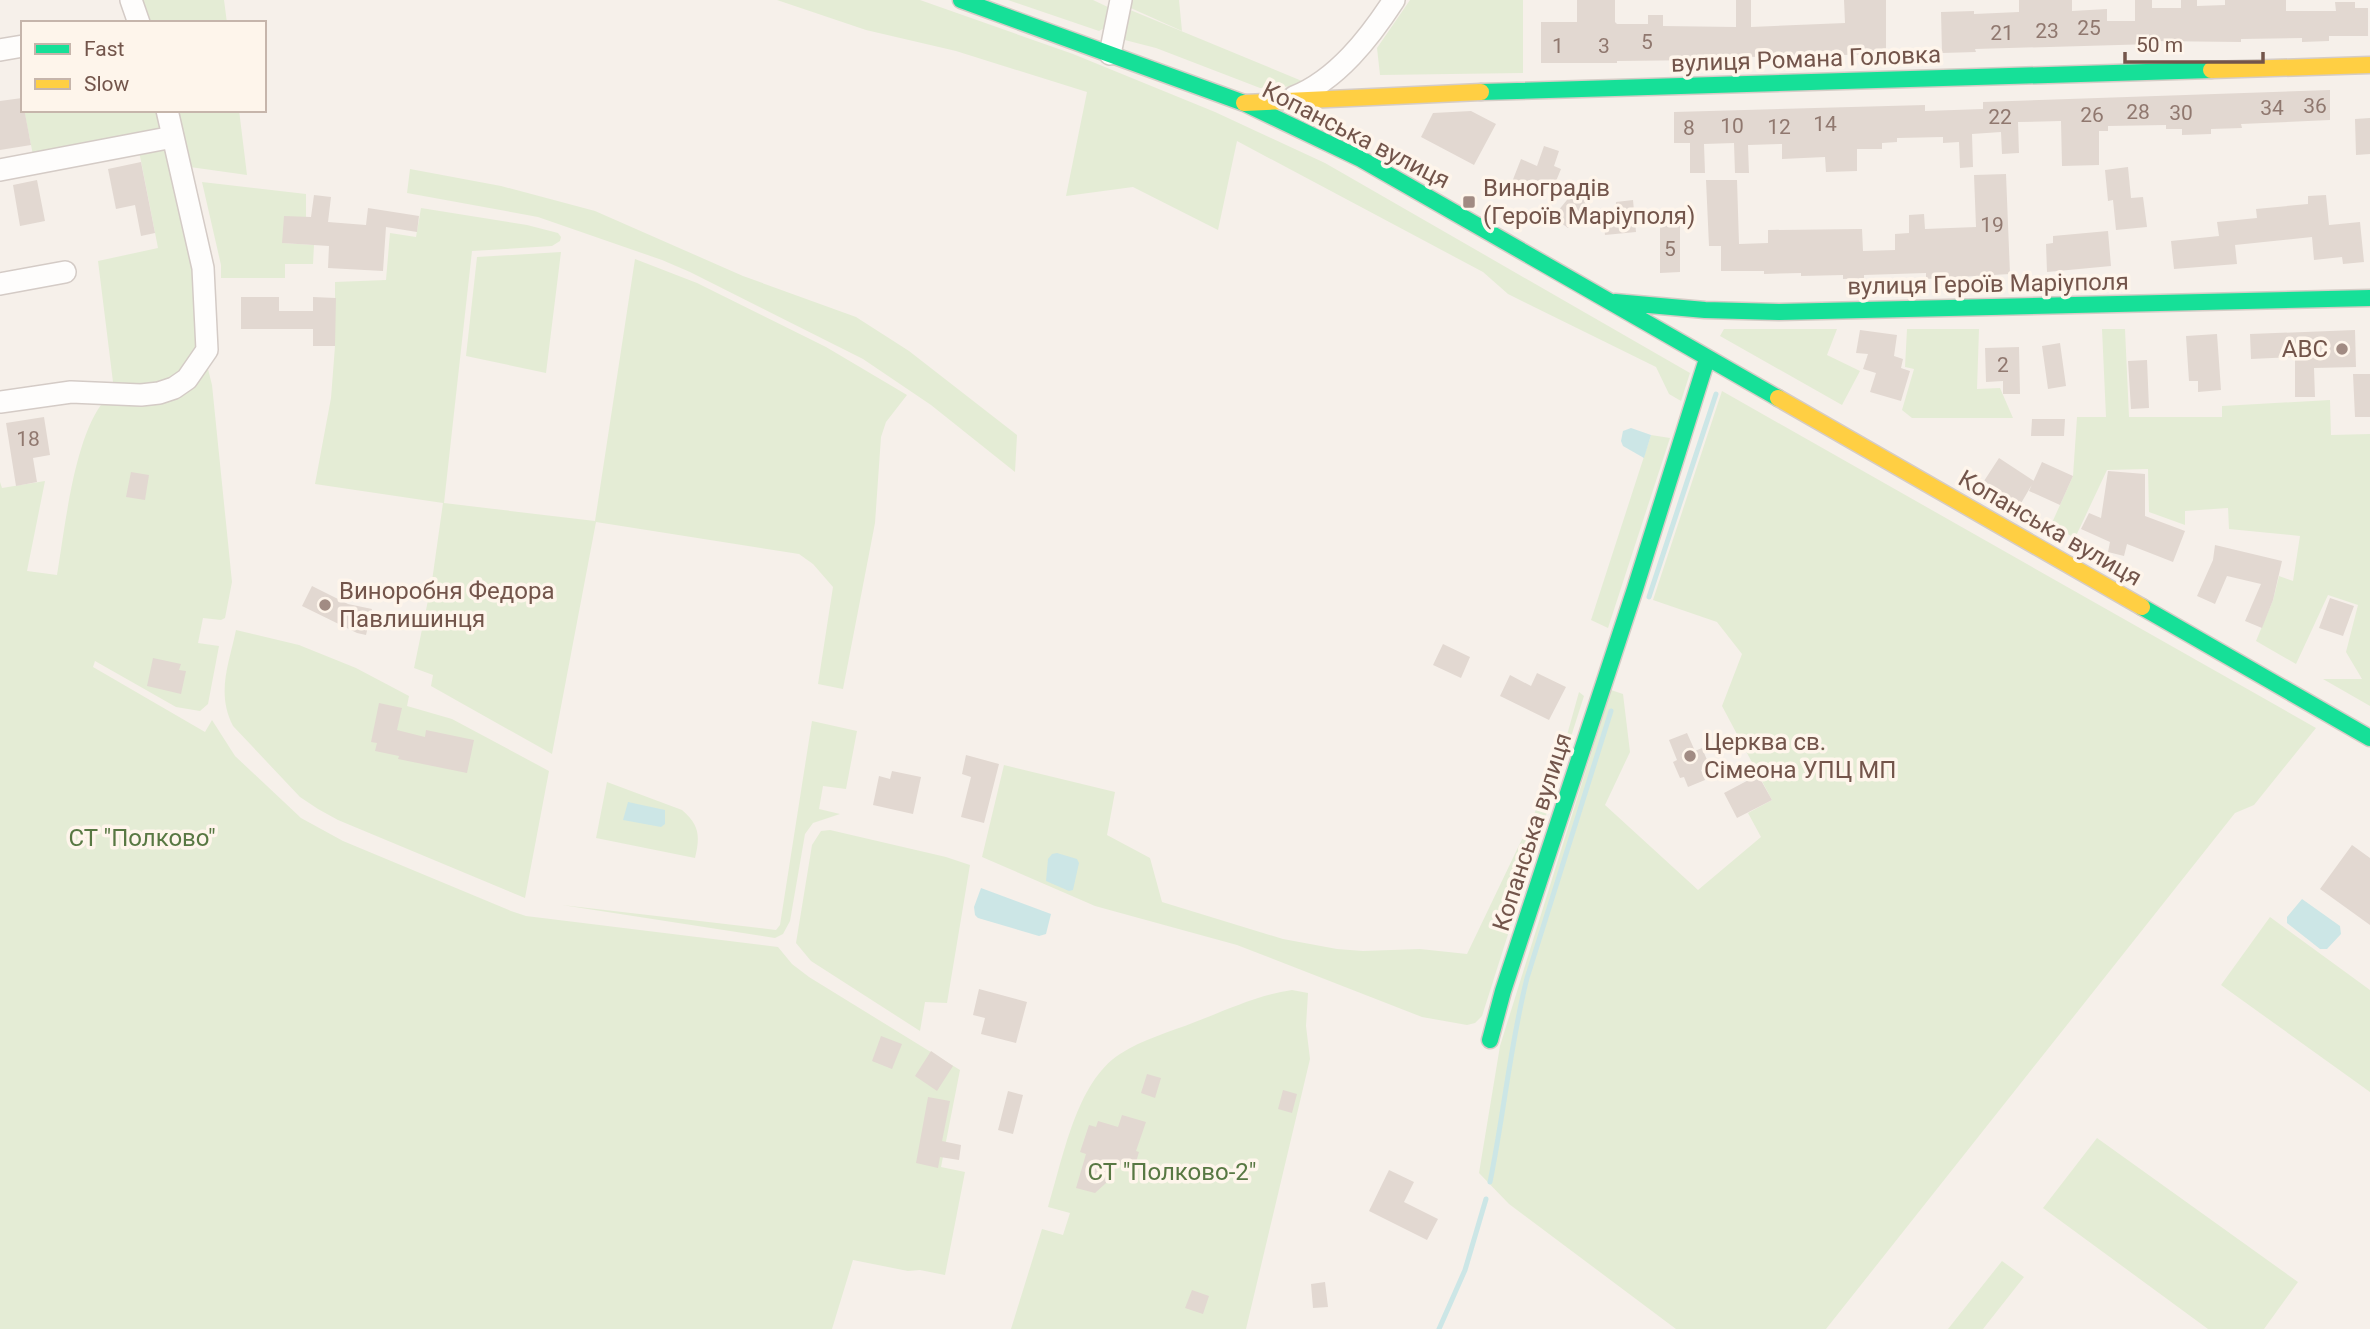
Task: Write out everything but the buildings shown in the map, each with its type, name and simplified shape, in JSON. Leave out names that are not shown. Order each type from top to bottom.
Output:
[{"type":"main road","name":"Копанська вулиця","points":[[961,0],[1244,103],[1403,181],[1606,302],[1783,400],[2370,738]]},
{"type":"main road","name":"вулиця Романа Головка","points":[[1244,103],[1509,90],[2370,65]]},
{"type":"main road","name":"вулиця Героїв Маріуполя","points":[[1606,302],[1705,310],[1779,312],[2370,298]]},
{"type":"main road","name":"Копанська вулиця","points":[[1490,1040],[1503,991],[1707,359]]},
{"type":"street","points":[[1110,54],[1121,0]]},
{"type":"street","points":[[1282,101],[1315,85],[1351,56],[1380,22],[1394,0]]},
{"type":"street","points":[[0,50],[21,46]]},
{"type":"street","points":[[0,402],[71,392],[141,395],[159,393],[174,388],[187,379],[207,350],[204,268],[167,112]]},
{"type":"street","points":[[0,170],[173,136]]},
{"type":"street","points":[[0,284],[65,272]]},
{"type":"green space","points":[[139,0],[224,0],[227,21],[147,21]]},
{"type":"green space","points":[[777,0],[920,0],[1073,54],[1215,112],[1325,163],[1690,373],[1681,401],[1669,394],[1656,367],[1508,294],[1483,272],[1237,141],[1218,230],[1133,187],[1066,196],[1087,92],[956,51],[866,30]]},
{"type":"green space","points":[[1008,0],[1093,0],[1110,8],[1108,26],[1099,31]]},
{"type":"green space","points":[[1125,0],[1179,0],[1182,31],[1124,5]]},
{"type":"green space","points":[[1410,0],[1523,0],[1523,73],[1380,75],[1377,48]]},
{"type":"green space","points":[[1123,7],[1302,81],[1297,86],[1260,88],[1156,48],[1117,38]]},
{"type":"green space","points":[[24,112],[160,112],[164,130],[33,155]]},
{"type":"green space","points":[[176,112],[239,112],[247,175],[190,167]]},
{"type":"green space","points":[[167,145],[195,267],[197,348],[180,372],[160,384],[113,382],[98,261],[158,248],[139,151]]},
{"type":"green space","points":[[410,169],[501,186],[595,211],[743,276],[856,317],[909,351],[1017,435],[1015,472],[931,405],[863,359],[690,272],[538,217],[407,193]]},
{"type":"green space","points":[[202,182],[306,194],[306,217],[283,243],[314,245],[313,264],[285,264],[285,278],[221,278],[221,265]]},
{"type":"green space","points":[[421,208],[527,225],[558,233],[561,237],[560,241],[552,246],[472,251],[444,503],[595,521],[635,259],[697,283],[826,347],[907,395],[886,422],[881,437],[875,523],[843,689],[818,684],[833,587],[813,564],[799,554],[596,522],[552,754],[431,686],[433,675],[414,668],[432,581],[443,503],[315,484],[331,398],[335,346],[335,282],[386,280],[390,233],[416,237]]},
{"type":"green space","points":[[561,252],[546,373],[466,356],[477,257]]},
{"type":"green space","points":[[1724,329],[1837,329],[1827,355],[1860,371],[1842,405],[1720,336]]},
{"type":"green space","points":[[1907,329],[1979,329],[1977,389],[2000,388],[2013,418],[1912,418],[1902,410],[1914,369],[1905,367]]},
{"type":"green space","points":[[2102,329],[2125,329],[2129,417],[2222,417],[2222,406],[2330,400],[2331,435],[2370,434],[2370,706],[2323,679],[2362,679],[2346,652],[2358,605],[2328,595],[2296,664],[2256,641],[2273,600],[2279,576],[2293,581],[2300,536],[2229,529],[2228,508],[2185,511],[2185,525],[2149,512],[2148,469],[2107,470],[2075,538],[2051,525],[2073,476],[2077,417],[2106,417]]},
{"type":"green space","name":"СТ \"Полково\"","points":[[208,369],[212,385],[232,582],[225,618],[203,618],[198,643],[219,646],[208,704],[200,711],[176,707],[95,661],[93,667],[205,732],[212,720],[235,756],[301,818],[343,841],[526,916],[778,947],[792,964],[809,977],[960,1070],[941,1167],[965,1172],[945,1275],[853,1260],[832,1329],[0,1329],[0,482],[2,488],[45,481],[27,571],[57,575],[78,459],[85,437],[104,401],[190,389]]},
{"type":"green space","points":[[1722,391],[2316,728],[2254,805],[2235,813],[1826,1329],[1676,1329],[1509,1204],[1479,1173],[1500,1046],[1611,690],[1623,694],[1630,752],[1605,805],[1698,890],[1761,837],[1748,813],[1772,800],[1722,706],[1742,654],[1717,622],[1653,600]]},
{"type":"green space","points":[[1651,435],[1670,438],[1608,628],[1591,620]]},
{"type":"green space","points":[[236,630],[299,645],[356,668],[409,696],[407,706],[452,719],[549,771],[525,898],[338,820],[300,797],[233,726],[228,714],[225,702],[227,667]]},
{"type":"green space","points":[[1579,692],[1584,696],[1482,1016],[1475,1023],[1467,1025],[1422,1017],[1237,945],[1095,906],[982,857],[1004,765],[1115,792],[1107,835],[1150,858],[1162,902],[1283,939],[1337,949],[1420,949],[1467,954],[1544,793],[1550,796]]},
{"type":"green space","points":[[812,721],[857,731],[846,789],[823,786],[819,809],[840,814],[813,823],[805,834],[790,921],[783,934],[775,938],[562,905],[776,930],[780,925]]},
{"type":"green space","points":[[607,782],[682,810],[697,832],[695,858],[596,838]]},
{"type":"green space","points":[[830,830],[970,865],[947,1003],[925,1002],[920,1031],[811,961],[796,943],[812,845],[821,831]]},
{"type":"green space","points":[[2270,917],[2370,990],[2370,1092],[2221,985]]},
{"type":"green space","name":"СТ \"Полково-2\"","points":[[1292,990],[1308,993],[1306,1026],[1310,1059],[1246,1329],[1011,1329],[1042,1229],[1063,1235],[1070,1213],[1048,1207],[1073,1123],[1092,1083],[1105,1067],[1120,1054],[1147,1040],[1255,999]]},
{"type":"green space","points":[[2097,1138],[2298,1282],[2264,1329],[2208,1329],[2043,1208]]},
{"type":"green space","points":[[2002,1261],[2024,1277],[1983,1329],[1948,1329]]},
{"type":"water","points":[[1631,428],[1651,435],[1644,458],[1623,446],[1623,431]]},
{"type":"water","points":[[628,802],[665,810],[665,824],[661,827],[623,820]]},
{"type":"water","points":[[1057,853],[1077,859],[1079,863],[1073,890],[1069,891],[1046,881],[1048,859]]},
{"type":"water","points":[[981,888],[1051,914],[1046,934],[1039,936],[978,918],[974,907]]},
{"type":"water","points":[[2302,899],[2340,926],[2341,934],[2327,949],[2320,949],[2287,923],[2287,917]]},
{"type":"waterway","points":[[1649,597],[1716,394]]},
{"type":"waterway","points":[[1490,1182],[1527,978],[1611,711]]},
{"type":"waterway","points":[[1439,1329],[1465,1270],[1486,1199]]},
{"type":"traffic: fast","points":[[961,0],[1244,103],[1361,159],[1778,398]]},
{"type":"traffic: fast","points":[[1481,92],[2211,70]]},
{"type":"traffic: fast","points":[[1615,302],[1705,310],[1779,312],[2370,298]]},
{"type":"traffic: fast","points":[[1490,1040],[1503,991],[1635,589],[1707,359]]},
{"type":"traffic: fast","points":[[2142,607],[2370,738]]},
{"type":"traffic: slow","points":[[2211,70],[2370,65]]},
{"type":"traffic: slow","points":[[1244,103],[1481,92]]},
{"type":"traffic: slow","points":[[1778,398],[2142,607]]},
{"type":"place","name":"Виноградів (Героїв Маріуполя)","points":[[1469,202]]},
{"type":"place","name":"ABC","points":[[2342,349]]},
{"type":"place","name":"Виноробня Федора Павлишинця","points":[[325,605]]},
{"type":"place","name":"Церква св. Сімеона УПЦ МП","points":[[1690,756]]}]
